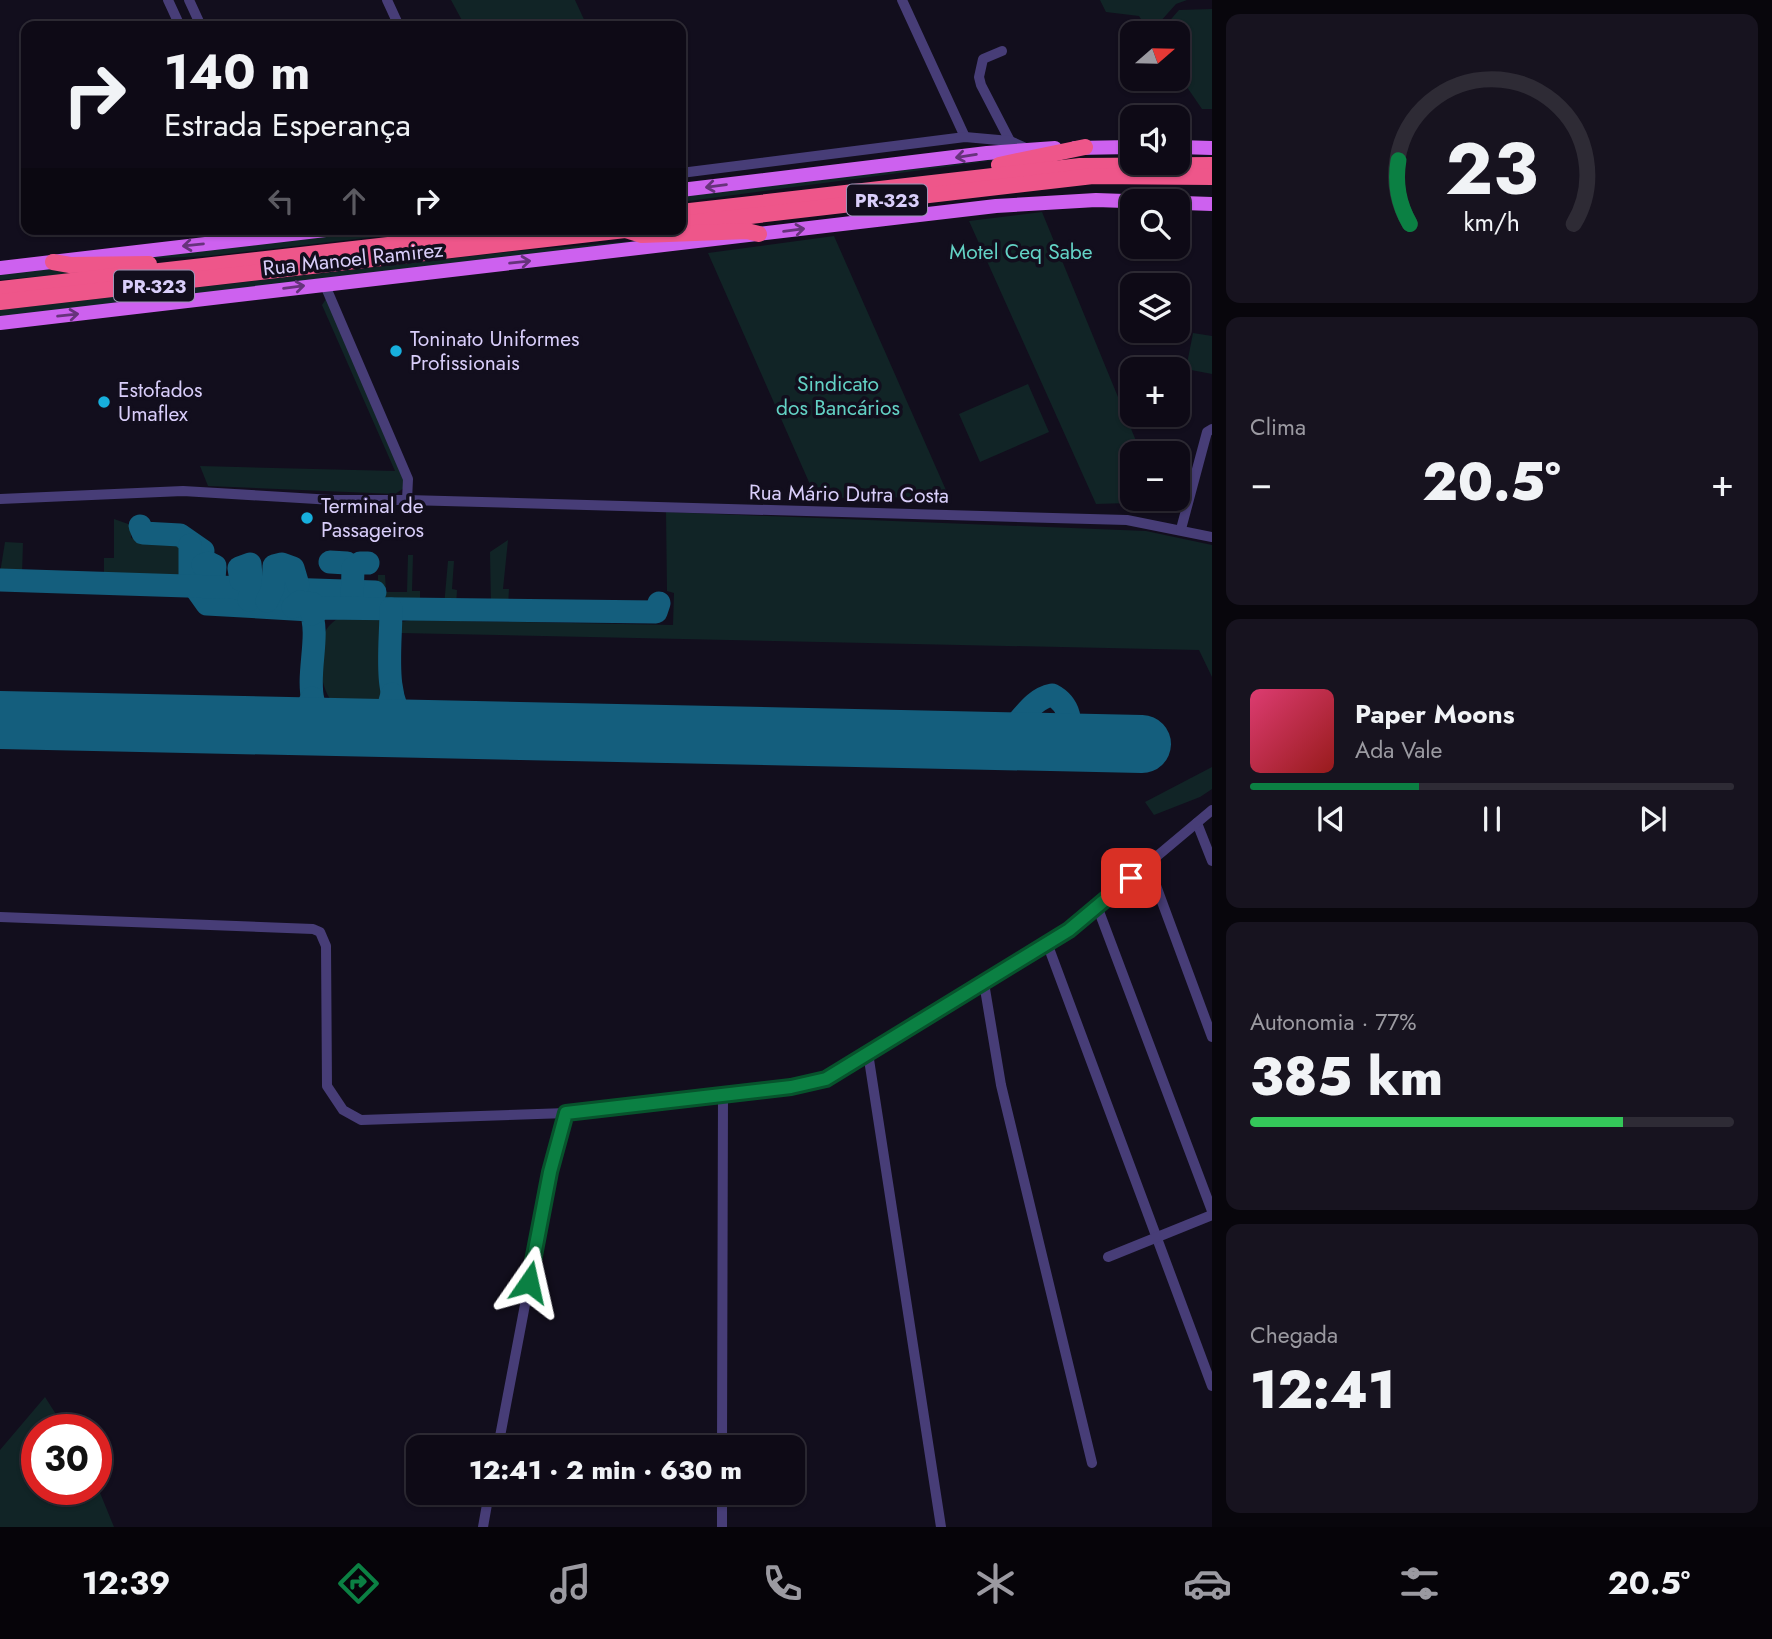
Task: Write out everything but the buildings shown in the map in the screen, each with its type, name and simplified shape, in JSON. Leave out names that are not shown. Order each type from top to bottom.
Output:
[{"type":"highway","points":[[954,179],[964,171],[1086,148]]},
{"type":"highway","name":"PR-323","points":[[686,211],[1080,166],[1212,165]]},
{"type":"highway","name":"PR-323","points":[[686,223],[1067,178],[1124,175],[1212,177]]},
{"type":"highway","points":[[686,233],[747,231],[759,234]]},
{"type":"highway","name":"PR-323","points":[[0,289],[477,235]]},
{"type":"highway","name":"PR-323","points":[[0,302],[586,235]]},
{"type":"highway","points":[[53,262],[70,265],[192,264],[200,267]]},
{"type":"main road","points":[[686,189],[1028,149],[1120,147]]},
{"type":"main road","points":[[1190,147],[1212,148]]},
{"type":"main road","name":"Rua Manoel Ramirez","points":[[0,323],[324,283],[1030,204],[1096,200],[1212,204]]},
{"type":"main road","points":[[0,268],[253,235]]},
{"type":"street","points":[[169,0],[178,21]]},
{"type":"street","points":[[188,0],[198,21]]},
{"type":"street","points":[[387,0],[397,21]]},
{"type":"street","points":[[902,0],[965,137]]},
{"type":"street","points":[[1002,51],[983,59],[979,77],[1010,141]]},
{"type":"street","points":[[686,172],[965,137],[1010,141],[1028,149]]},
{"type":"street","points":[[324,283],[404,470],[410,486],[407,500]]},
{"type":"street","points":[[1181,529],[1207,432],[1212,429]]},
{"type":"street","name":"Rua Mário Dutra Costa","points":[[0,499],[183,491],[261,496],[1127,520],[1212,537]]},
{"type":"street","points":[[0,917],[313,929],[320,932],[326,946],[327,1086],[342,1110],[361,1120],[566,1113],[791,1087],[826,1079],[1047,943],[1097,906],[1212,810]]},
{"type":"street","points":[[1197,822],[1212,861]]},
{"type":"street","points":[[1147,864],[1212,1037]]},
{"type":"street","points":[[1097,906],[1212,1213],[1159,1238],[1108,1257]]},
{"type":"street","points":[[1047,943],[1212,1386]]},
{"type":"street","points":[[984,983],[1001,1085],[1092,1463]]},
{"type":"street","points":[[869,1053],[941,1527]]},
{"type":"street","points":[[722,1435],[723,1094]]},
{"type":"street","points":[[500,1435],[550,1172],[566,1113]]},
{"type":"street","points":[[483,1527],[487,1505]]},
{"type":"street","points":[[722,1505],[722,1527]]},
{"type":"green space","points":[[451,0],[575,0],[585,21],[462,21]]},
{"type":"green space","points":[[1100,0],[1187,0],[1176,4],[1161,21],[1142,21],[1139,16],[1106,12]]},
{"type":"green space","points":[[1212,9],[1212,109],[1202,109],[1190,91],[1190,21],[1169,21],[1179,10]]},
{"type":"green space","points":[[1020,157],[686,201],[686,194]]},
{"type":"green space","name":"Motel Ceq Sabe","points":[[1042,212],[1120,402],[1120,427],[1130,427],[1136,441],[1120,441],[1120,503],[1096,504],[969,221]]},
{"type":"green space","points":[[323,235],[392,235],[208,256],[113,260]]},
{"type":"green space","points":[[693,236],[0,317],[0,310],[517,251]]},
{"type":"green space","name":"Sindicato dos Bancários","points":[[834,236],[949,497],[816,498],[708,253]]},
{"type":"green space","points":[[49,269],[118,269],[0,280],[0,273]]},
{"type":"green space","points":[[326,299],[405,477],[404,488],[395,494],[208,486],[200,466],[395,471],[322,305]]},
{"type":"green space","points":[[1193,333],[1212,336],[1212,374],[1190,370],[1188,357]]},
{"type":"green space","points":[[1028,384],[1049,432],[980,462],[959,414]]},
{"type":"green space","points":[[666,512],[1146,531],[1212,545],[1212,677],[1199,650],[400,633],[401,622],[411,620],[673,625],[674,593],[667,591]]},
{"type":"green space","points":[[114,519],[131,525],[131,538],[182,540],[185,549],[184,577],[104,576],[104,558],[114,558]]},
{"type":"green space","points":[[508,540],[503,589],[509,589],[508,606],[491,606],[490,552]]},
{"type":"green space","points":[[5,542],[23,543],[22,574],[0,573]]},
{"type":"green space","points":[[408,555],[413,555],[412,591],[420,591],[420,604],[378,604],[378,575],[385,575],[386,592],[407,592]]},
{"type":"green space","points":[[448,561],[454,561],[452,589],[457,590],[456,606],[444,606]]},
{"type":"green space","points":[[345,615],[386,616],[384,708],[341,707],[330,699],[326,691],[320,659],[322,639],[331,624]]},
{"type":"green space","points":[[1212,767],[1212,789],[1200,797],[1154,815],[1145,802]]},
{"type":"green space","points":[[45,1397],[56,1414],[31,1414]]},
{"type":"green space","points":[[21,1425],[21,1505],[105,1505],[114,1527],[0,1527],[0,1450]]},
{"type":"taxiway","points":[[140,526],[143,533],[180,535],[203,551]]},
{"type":"taxiway","points":[[190,545],[190,580],[207,604],[310,610],[314,625],[312,693],[316,708],[325,719],[341,727]]},
{"type":"taxiway","points":[[330,562],[347,563],[353,568]]},
{"type":"taxiway","points":[[203,565],[209,563],[215,566],[214,579]]},
{"type":"taxiway","points":[[352,605],[353,568],[360,563],[368,563]]},
{"type":"taxiway","points":[[241,580],[239,568],[250,564],[252,587],[249,600]]},
{"type":"taxiway","points":[[267,601],[273,588],[274,566],[282,564],[293,568],[298,585]]},
{"type":"taxiway","points":[[0,580],[375,592]]},
{"type":"taxiway","points":[[293,607],[299,602],[313,604],[312,614],[323,608],[656,612],[659,603]]},
{"type":"taxiway","points":[[391,609],[391,687],[394,702],[408,728]]},
{"type":"taxiway","points":[[372,727],[387,712],[392,694]]},
{"type":"taxiway","points":[[993,741],[1009,731],[1035,703],[1052,695],[1066,709],[1070,721],[1070,742]]},
{"type":"taxiway","points":[[286,726],[301,719],[312,698]]},
{"type":"runway","points":[[0,720],[1142,744]]},
{"type":"place","name":"Toninato Uniformes Profissionais","points":[[396,351]]},
{"type":"place","name":"Estofados Umaflex","points":[[104,402]]},
{"type":"place","name":"Terminal de Passageiros","points":[[307,518]]},
{"type":"route","points":[[529,1282],[550,1172],[566,1113],[791,1087],[826,1079],[1069,930],[1131,878]]}]
